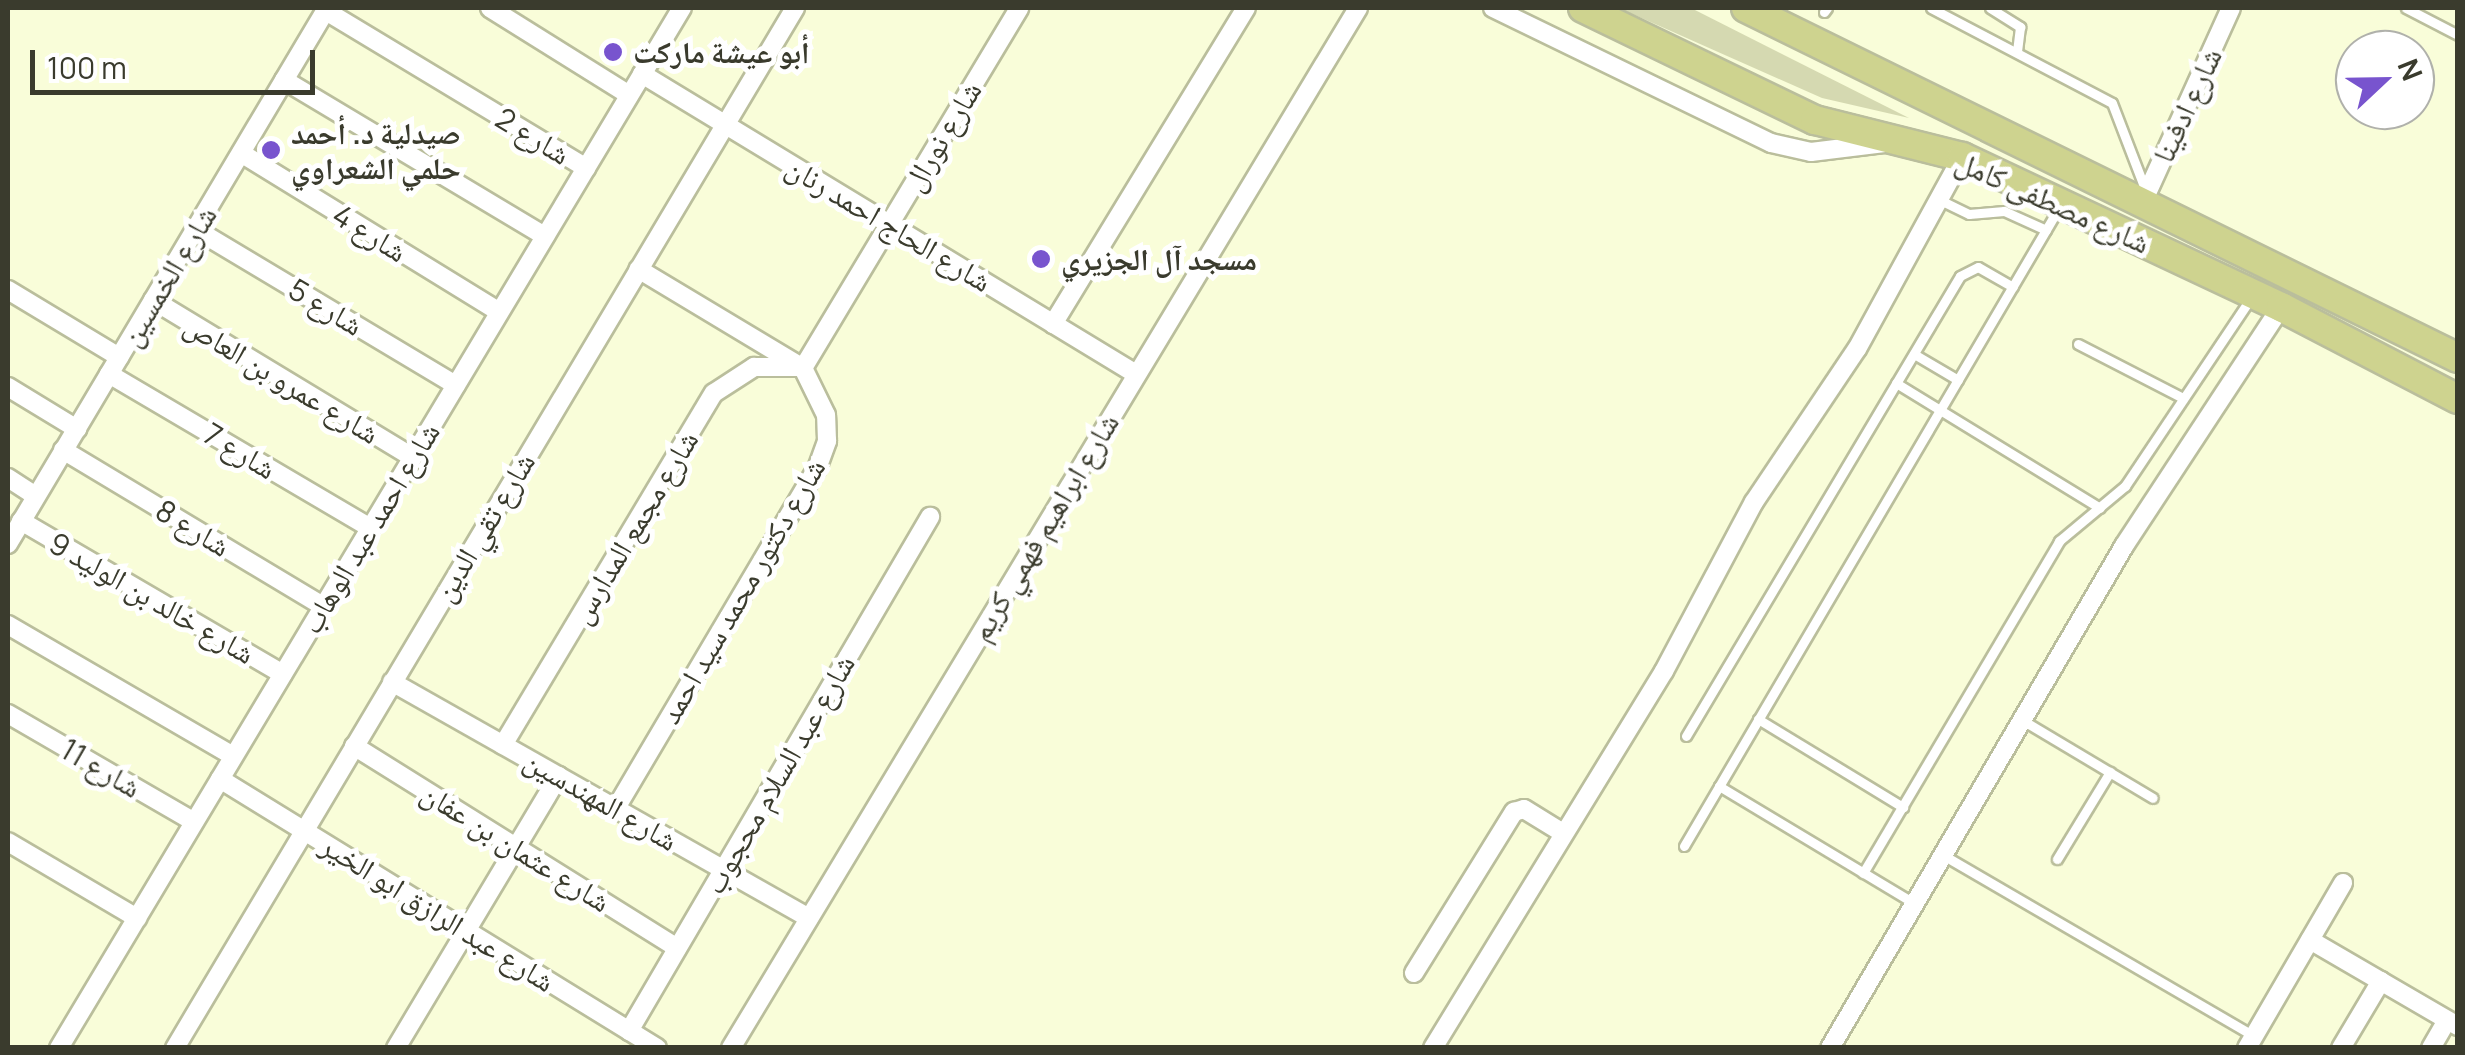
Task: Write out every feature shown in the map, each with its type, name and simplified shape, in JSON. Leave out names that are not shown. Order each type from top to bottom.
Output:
[{"type":"main road","name":"شارع مصطفى كامل","points":[[1582,8],[1801,114],[1962,158],[2281,307],[2458,399]]},
{"type":"main road","name":"شارع مصطفى كامل","points":[[1746,8],[2145,197],[2458,358]]},
{"type":"street","points":[[490,8],[629,95]]},
{"type":"street","name":"شارع احمد عبد الوهاب","points":[[59,1048],[682,8]]},
{"type":"street","name":"شارع تقي الدين","points":[[175,1048],[795,8]]},
{"type":"street","name":"شارع نورال","points":[[803,368],[1020,8]]},
{"type":"street","points":[[1053,324],[1246,8]]},
{"type":"street","name":"شارع ابراهيم فهمي كريم","points":[[731,1048],[1358,8]]},
{"type":"street","points":[[1492,8],[1771,143],[1812,152],[1898,141]]},
{"type":"street","name":"شارع ادفينا","points":[[2145,197],[2232,8]]},
{"type":"street","name":"شارع الخمسين","points":[[8,544],[327,9]]},
{"type":"street","name":"شارع 2","points":[[327,9],[586,168]]},
{"type":"street","name":"شارع الحاج احمد رنان","points":[[642,74],[1136,374]]},
{"type":"street","points":[[284,80],[545,236]]},
{"type":"street","name":"شارع 4","points":[[241,154],[499,312]]},
{"type":"street","points":[[1433,1048],[1664,672],[1754,502],[1857,348],[1962,158]]},
{"type":"street","name":"شارع 5","points":[[196,229],[456,385]]},
{"type":"street","points":[[638,268],[803,368]]},
{"type":"street","name":"شارع 7","points":[[8,290],[114,366],[370,528]]},
{"type":"street","name":"شارع عمرو بن العاص","points":[[152,300],[412,458]]},
{"type":"street","points":[[1830,1048],[2124,546],[2281,307]]},
{"type":"street","name":"شارع مجمع المدارس","points":[[503,744],[714,393],[754,368],[803,368]]},
{"type":"street","name":"شارع دكتور محمد سيد احمد","points":[[616,808],[818,466],[826,416],[803,368]]},
{"type":"street","points":[[8,387],[77,428]]},
{"type":"street","name":"شارع 8","points":[[63,450],[323,606]]},
{"type":"street","points":[[8,478],[36,496]]},
{"type":"street","name":"شارع عبد السلام محجوب","points":[[629,1030],[930,516]]},
{"type":"street","name":"شارع خالد بن الوليد 9","points":[[22,521],[282,674]]},
{"type":"street","points":[[8,625],[234,756]]},
{"type":"street","name":"شارع المهندسين","points":[[392,682],[809,918]]},
{"type":"street","name":"شارع 11","points":[[8,714],[194,822]]},
{"type":"street","name":"شارع عثمان بن عفان","points":[[354,746],[677,948]]},
{"type":"street","points":[[396,1048],[559,776]]},
{"type":"street","name":"شارع عبد الرازق ابو الخير","points":[[220,779],[656,1048]]},
{"type":"street","points":[[1414,973],[1514,812],[1524,810],[1563,833]]},
{"type":"street","points":[[8,842],[136,918]]},
{"type":"street","points":[[2251,1042],[2344,883]]},
{"type":"street","points":[[2310,940],[2452,1024],[2431,1048]]},
{"type":"street","points":[[2341,1048],[2380,981]]},
{"type":"lane","points":[[1932,8],[2112,103],[2128,129],[2145,197]]},
{"type":"lane","points":[[1990,8],[2020,27],[2017,52]]},
{"type":"lane","points":[[2406,8],[2458,35]]},
{"type":"lane","points":[[1940,200],[1969,214],[2004,210],[2046,230]]},
{"type":"lane","points":[[1684,846],[2062,204]]},
{"type":"lane","points":[[1686,736],[1966,270],[1978,267],[2012,287]]},
{"type":"lane","points":[[1864,873],[2059,541],[2125,486],[2253,294]]},
{"type":"lane","points":[[2078,344],[2183,398]]},
{"type":"lane","points":[[1914,354],[1958,380]]},
{"type":"lane","points":[[1896,383],[2100,508]]},
{"type":"lane","points":[[1758,720],[1902,807]]},
{"type":"lane","points":[[2022,720],[2152,798]]},
{"type":"lane","points":[[2057,858],[2110,772]]},
{"type":"lane","points":[[1719,786],[1914,904]]},
{"type":"lane","points":[[1943,855],[2251,1042]]},
{"type":"green space","points":[[1619,8],[1691,8],[1909,118],[1822,98]]},
{"type":"place","name":"أبو عيشة ماركت","points":[[613,52]]},
{"type":"place","name":"صيدلية د. أحمد حلمي الشعراوي","points":[[271,150]]},
{"type":"place","name":"مسجد آل الجزيري","points":[[1041,259]]}]
